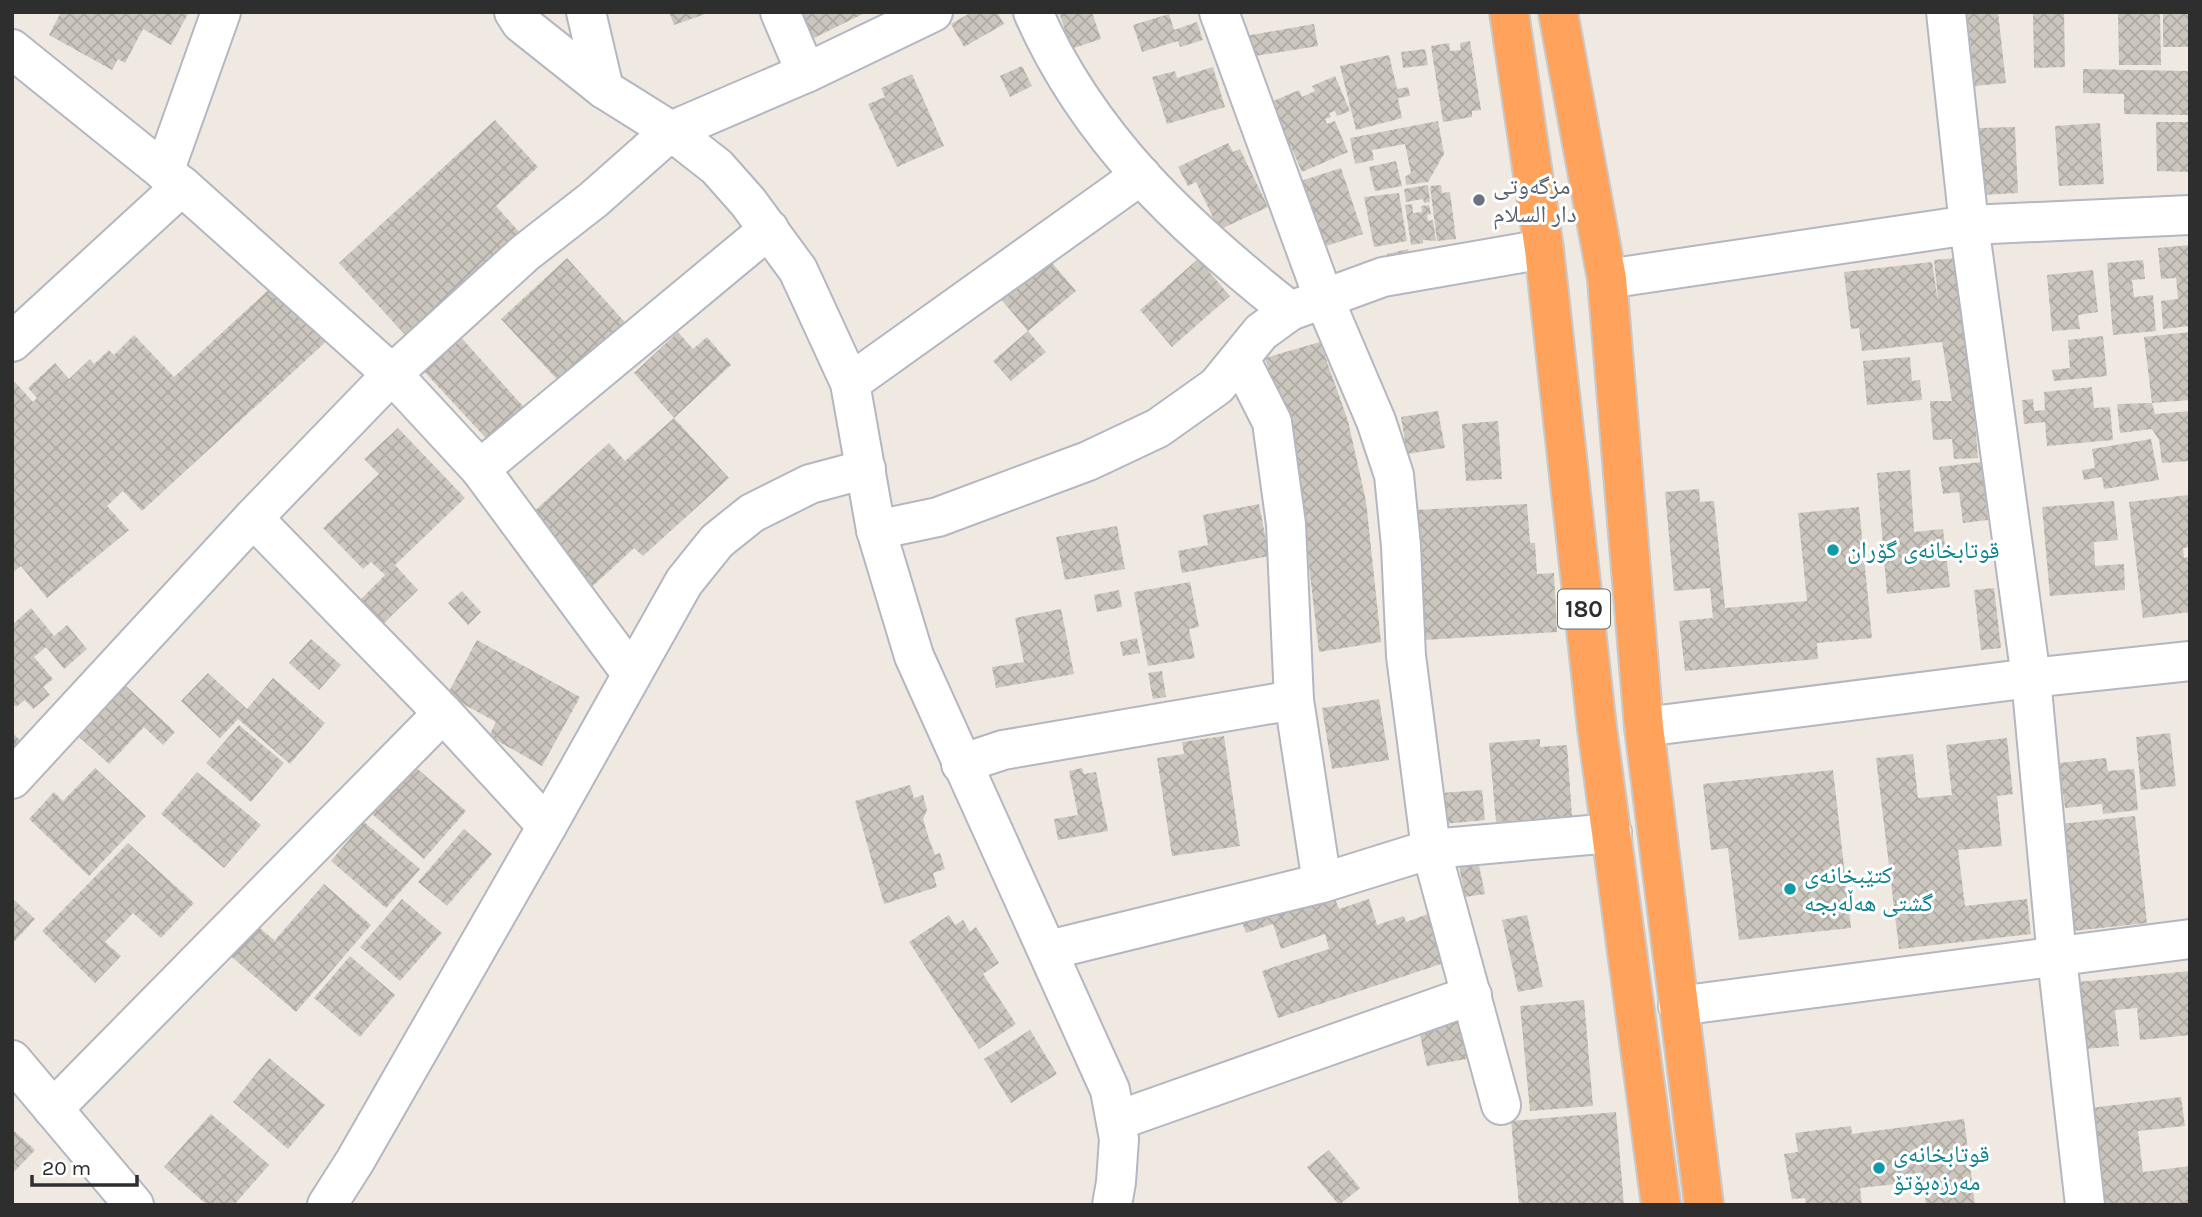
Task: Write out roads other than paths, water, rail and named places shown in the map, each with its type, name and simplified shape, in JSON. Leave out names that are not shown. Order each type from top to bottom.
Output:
[{"type":"highway","name":"180","points":[[1509,12],[1544,249],[1597,728],[1661,1205]]},
{"type":"highway","name":"180","points":[[1559,12],[1607,279],[1644,727],[1704,1205]]},
{"type":"street","points":[[12,342],[173,179],[220,12]]},
{"type":"street","points":[[514,12],[521,23],[604,89],[671,131],[717,167],[769,229],[798,270],[850,383],[876,530],[914,656],[1110,1090],[1119,1139],[1112,1205]]},
{"type":"street","points":[[586,12],[604,89]]},
{"type":"street","points":[[780,12],[806,73]]},
{"type":"street","points":[[12,779],[253,518],[392,374],[525,253],[593,200],[671,131],[806,73],[933,12]]},
{"type":"street","points":[[1033,12],[1049,50],[1097,124],[1174,212],[1239,271],[1307,305]]},
{"type":"street","points":[[1219,12],[1307,305],[1376,421],[1394,475],[1401,546],[1406,656],[1431,849],[1501,1105]]},
{"type":"street","points":[[1945,12],[1969,225],[2031,678],[2057,958],[2085,1205]]},
{"type":"street","points":[[12,49],[173,179],[392,374],[480,469],[631,673]]},
{"type":"street","points":[[850,383],[1141,175]]},
{"type":"street","points":[[1607,279],[1969,225],[2190,215]]},
{"type":"street","points":[[480,469],[769,229]]},
{"type":"street","points":[[876,530],[938,517],[1088,461],[1158,428],[1217,386],[1261,332],[1307,305],[1383,277],[1544,249]]},
{"type":"street","points":[[1240,359],[1272,422],[1286,524],[1294,700],[1322,883]]},
{"type":"street","points":[[327,1205],[547,826],[684,582],[717,541],[752,513],[810,484],[866,469]]},
{"type":"street","points":[[253,518],[443,713],[547,826]]},
{"type":"street","points":[[1644,727],[2031,678],[2190,661]]},
{"type":"street","points":[[961,764],[1003,750],[1294,700]]},
{"type":"street","points":[[53,1109],[443,713]]},
{"type":"street","points":[[1049,950],[1322,883],[1431,849],[1612,833]]},
{"type":"street","points":[[1678,1006],[2190,939]]},
{"type":"street","points":[[1116,1121],[1472,995]]},
{"type":"street","points":[[13,1063],[134,1205]]},
{"type":"place","name":"مزگەوتی دار السلام","points":[[1479,200]]},
{"type":"place","name":"قوتابخانەی گۆران","points":[[1833,550]]},
{"type":"place","name":"کتێبخانەی گشتی هەڵەبجە","points":[[1790,889]]},
{"type":"place","name":"قوتابخانەی مەرزەبۆتۆ","points":[[1879,1168]]}]
